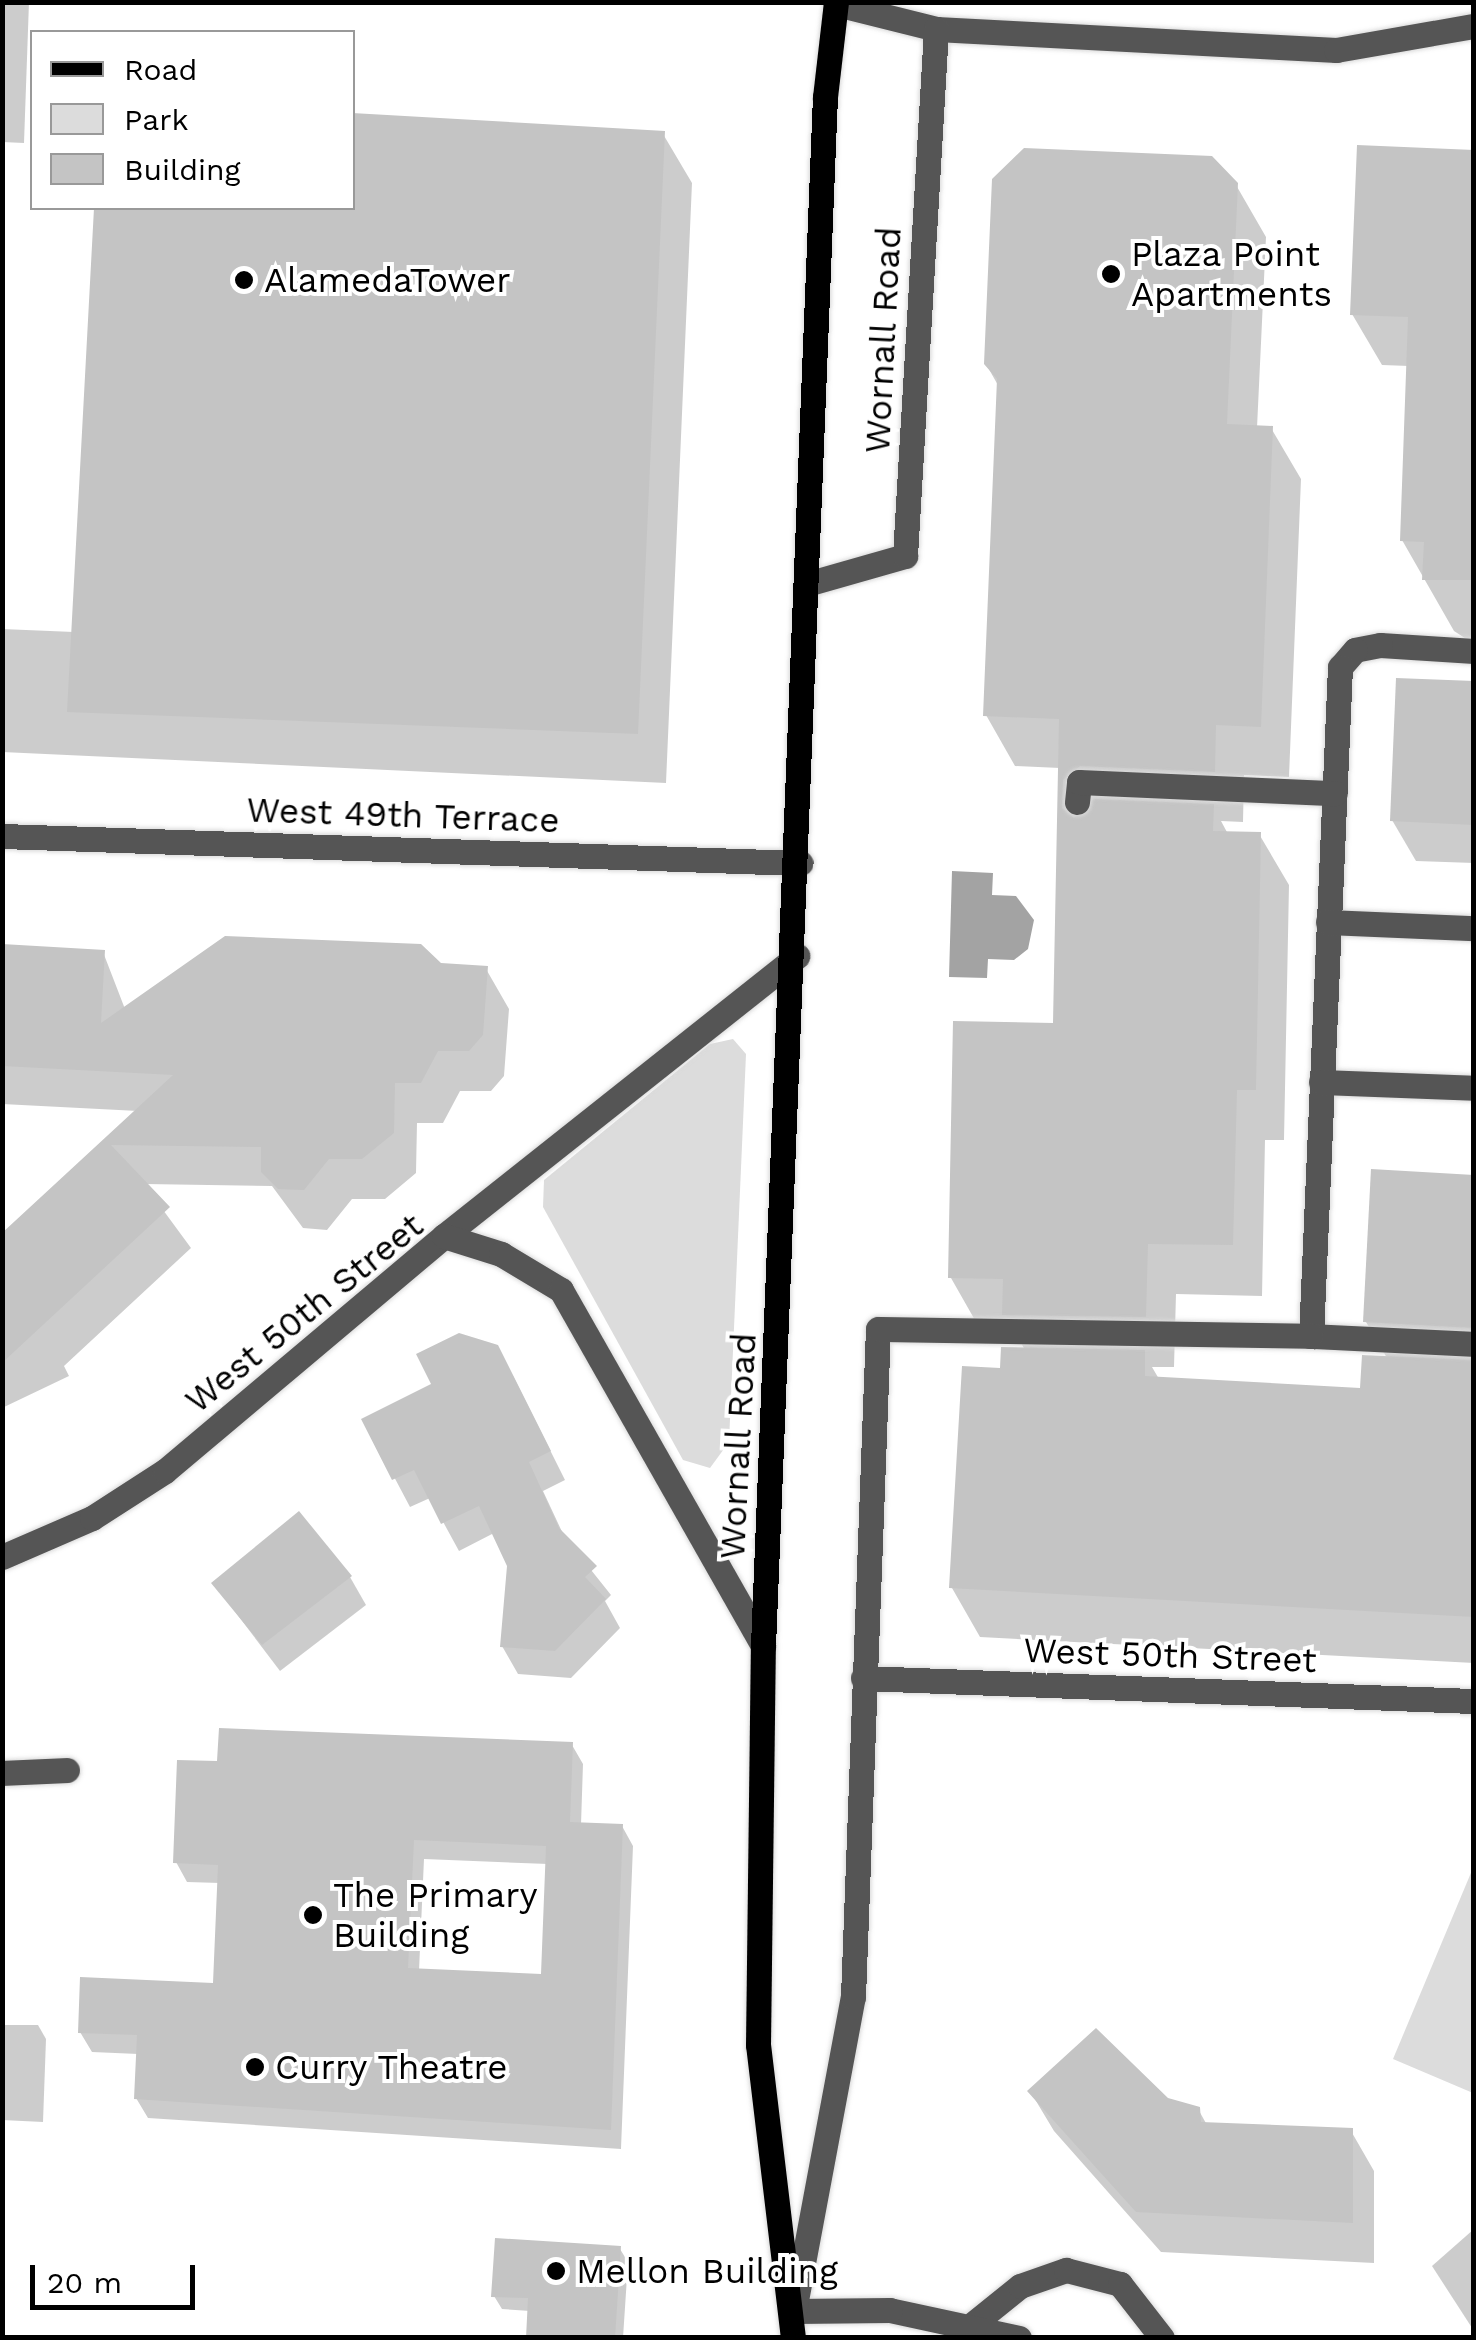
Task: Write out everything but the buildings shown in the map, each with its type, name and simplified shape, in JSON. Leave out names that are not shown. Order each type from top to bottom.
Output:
[{"type":"main road","name":"Wornall Road","points":[[793,2338],[794,2311],[758,2045],[763,1646],[798,956],[824,97],[836,3]]},
{"type":"street","points":[[836,3],[936,28],[1336,50],[1474,26]]},
{"type":"street","name":"Wornall Road","points":[[810,583],[905,556],[936,28]]},
{"type":"street","points":[[1474,651],[1355,650],[1340,667],[1311,1336],[1474,1344]]},
{"type":"street","points":[[1077,802],[1079,782],[1335,792]]},
{"type":"street","name":"West 49th Terrace","points":[[2,836],[801,863]]},
{"type":"street","points":[[1328,922],[1474,928]]},
{"type":"street","points":[[444,1236],[798,956]]},
{"type":"street","points":[[1321,1082],[1474,1088]]},
{"type":"street","name":"West 50th Street","points":[[2,1558],[92,1518],[164,1471],[444,1236],[502,1254],[560,1290],[763,1646]]},
{"type":"street","name":"Wornall Road","points":[[794,2311],[853,1997],[878,1328],[1311,1336]]},
{"type":"street","name":"West 50th Street","points":[[863,1678],[1474,1701]]},
{"type":"street","points":[[2,1773],[67,1770]]},
{"type":"street","points":[[974,2323],[1020,2286],[1066,2270],[1120,2284],[1162,2338]]},
{"type":"street","points":[[794,2311],[890,2310],[974,2323],[1019,2338]]},
{"type":"green space","points":[[733,1039],[746,1054],[729,1442],[710,1468],[683,1460],[543,1207],[544,1180],[710,1044]]},
{"type":"green space","points":[[1473,1868],[1473,2093],[1393,2059]]},
{"type":"shaded area","points":[[952,871],[993,873],[992,895],[1016,896],[1034,920],[1028,949],[1014,960],[988,959],[987,978],[949,977]]},
{"type":"place","name":"Plaza Point Apartments","points":[[1111,274]]},
{"type":"place","name":"AlamedaTower","points":[[244,280]]},
{"type":"place","name":"The Primary Building","points":[[313,1915]]},
{"type":"place","name":"Curry Theatre","points":[[255,2067]]},
{"type":"place","name":"Mellon Building","points":[[556,2271]]}]
